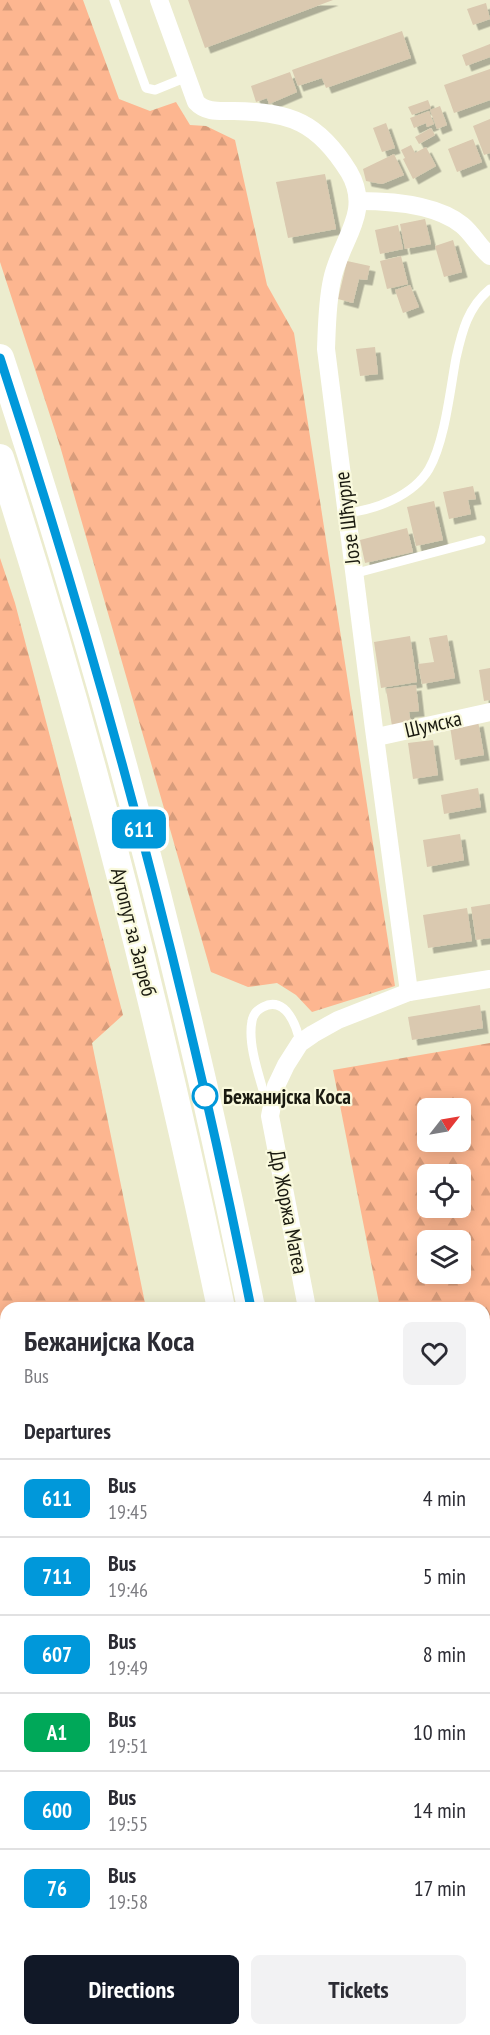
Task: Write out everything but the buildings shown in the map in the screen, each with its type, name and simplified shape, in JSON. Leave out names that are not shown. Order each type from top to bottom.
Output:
[{"type":"highway","name":"Аутопут за Загреб","points":[[0,358],[84,630],[135,813],[193,1042],[250,1302]]},
{"type":"highway","name":"Аутопут за Загреб","points":[[0,458],[68,682],[147,978],[178,1109],[219,1302]]},
{"type":"street","points":[[159,0],[196,102],[207,110],[283,116],[308,125],[325,139],[346,168],[355,185],[359,201],[412,205],[446,216],[461,224],[490,256]]},
{"type":"street","name":"Јозе Шћурле","points":[[359,201],[357,214],[332,279],[326,321],[326,349],[353,574],[409,992]]},
{"type":"street","name":"Шумска","points":[[376,737],[490,712]]},
{"type":"street","points":[[270,1116],[276,1086],[300,1043],[313,1034],[338,1020],[409,992],[490,979]]},
{"type":"street","name":"Др Жоржа Матеа","points":[[270,1116],[306,1302]]},
{"type":"lane","points":[[114,0],[146,88],[155,90],[187,77]]},
{"type":"lane","points":[[346,513],[366,511],[394,498],[420,480],[429,469],[440,439],[465,321],[490,289]]},
{"type":"lane","points":[[353,574],[481,540]]},
{"type":"lane","points":[[270,1116],[251,1040],[251,1023],[256,1011],[268,1005],[286,1010],[294,1021],[300,1043]]},
{"type":"green space","points":[[0,0],[83,0],[119,99],[150,111],[176,102],[190,125],[206,126],[235,140],[267,285],[294,333],[395,986],[312,1012],[296,995],[277,983],[248,987],[211,972],[60,446],[0,262]]},
{"type":"green space","points":[[0,558],[15,603],[123,1015],[92,1043],[145,1302],[0,1302]]},
{"type":"green space","points":[[490,1043],[490,1302],[379,1302],[333,1070]]},
{"type":"bus line","name":"611","points":[[0,358],[40,481],[84,630],[168,939],[250,1302]]},
{"type":"place","name":"Бежанијска Коса","points":[[205,1096]]}]
